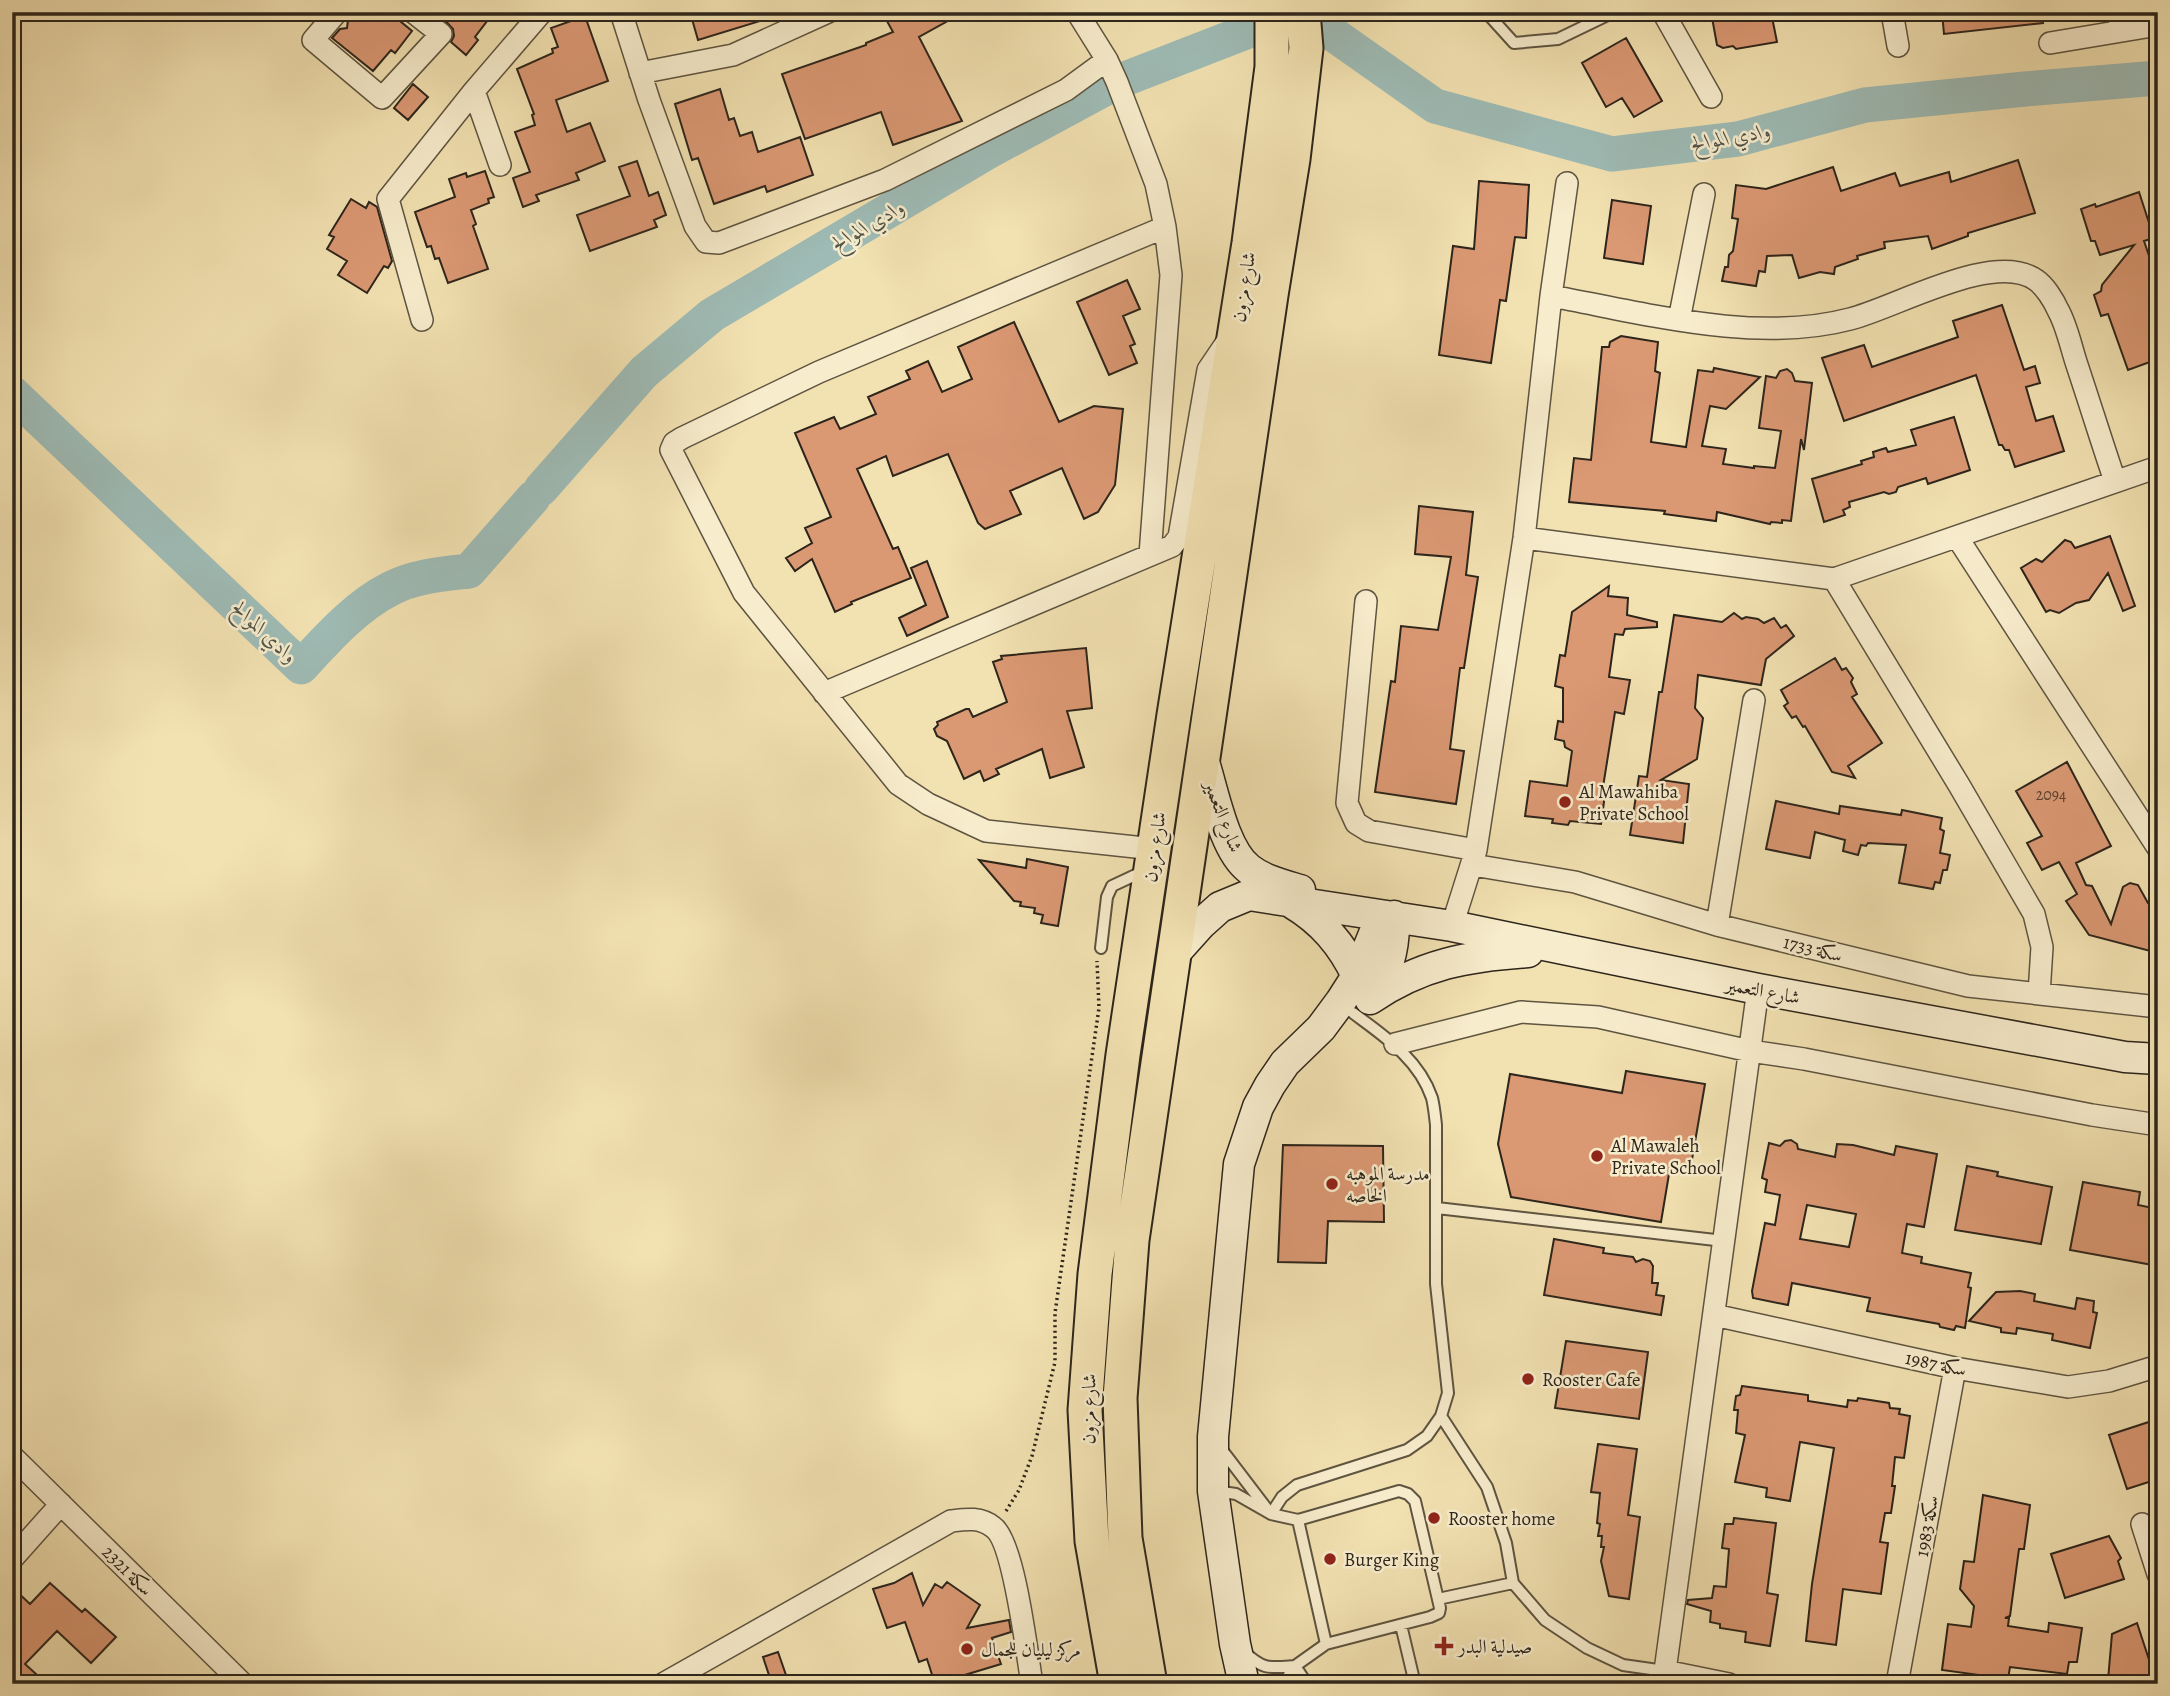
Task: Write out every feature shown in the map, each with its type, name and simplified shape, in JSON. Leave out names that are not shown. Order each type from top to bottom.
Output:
[{"type":"main road","name":"شارع مزون","points":[[1116,1684],[1092,1541],[1085,1410],[1095,1275],[1153,858],[1236,328],[1272,66],[1272,12]]},
{"type":"main road","name":"شارع مزون","points":[[1150,1684],[1125,1538],[1120,1398],[1132,1240],[1293,159],[1306,48],[1303,12]]},
{"type":"main road","name":"شارع التعمير","points":[[1203,759],[1227,833],[1235,852],[1249,869],[1277,883],[1382,914]]},
{"type":"main road","name":"شارع التعمير","points":[[1174,954],[1220,906],[1249,895],[1452,926],[1758,989],[2125,1057],[2158,1059]]},
{"type":"main road","points":[[1289,901],[1311,915],[1330,933],[1350,960],[1360,996]]},
{"type":"main road","points":[[1360,996],[1374,934],[1382,914]]},
{"type":"main road","points":[[1244,1684],[1235,1644],[1213,1491],[1213,1437],[1239,1164],[1258,1107],[1284,1063],[1360,996],[1450,961],[1493,954],[1559,949]]},
{"type":"street","points":[[337,12],[313,40],[382,98],[441,34],[413,12]]},
{"type":"street","points":[[422,320],[388,199],[474,91],[542,12]]},
{"type":"street","points":[[621,12],[695,226],[706,243],[719,243],[885,180],[1066,90],[1107,60]]},
{"type":"street","points":[[640,73],[733,55],[828,12]]},
{"type":"street","points":[[1077,12],[1107,60],[1156,184],[1166,227],[1171,275],[1150,555]]},
{"type":"street","points":[[1663,12],[1711,97]]},
{"type":"street","points":[[1892,12],[1898,46]]},
{"type":"street","points":[[2050,43],[2115,22],[2158,25]]},
{"type":"street","points":[[474,91],[500,165]]},
{"type":"street","points":[[1452,926],[1474,858],[1524,538],[1550,296],[1567,183]]},
{"type":"street","points":[[1679,320],[1704,194]]},
{"type":"street","points":[[1153,858],[986,831],[928,804],[898,784],[744,593],[671,450],[674,443],[819,373],[1166,227]]},
{"type":"street","points":[[1550,296],[1679,320],[1769,330],[1802,328],[1851,319],[1943,285],[1988,273],[2024,273],[2039,282],[2059,310],[2115,481]]},
{"type":"street","points":[[824,694],[1172,547],[1179,537],[1208,370],[1236,328]]},
{"type":"street","points":[[1524,538],[1835,579],[2158,467]]},
{"type":"street","points":[[1957,537],[2158,848]]},
{"type":"street","points":[[1835,579],[2034,914],[2042,947],[2039,995]]},
{"type":"street","name":"سكة 1733","points":[[1366,601],[1348,803],[1356,823],[1369,831],[1575,882],[1717,925],[1968,986],[2158,1007]]},
{"type":"street","points":[[1717,925],[1754,700]]},
{"type":"street","points":[[1729,1684],[1665,1671],[1758,989]]},
{"type":"street","points":[[1395,1044],[1521,1012],[1598,1017],[1750,1051],[2158,1125]]},
{"type":"street","name":"سكة 1987","points":[[1714,1315],[1955,1368],[2068,1387],[2109,1381],[2158,1366]]},
{"type":"street","name":"سكة 1983","points":[[1896,1684],[1955,1368]]},
{"type":"street","name":"سكة 2321","points":[[12,1456],[243,1684]]},
{"type":"street","points":[[12,1559],[61,1504]]},
{"type":"street","points":[[663,1684],[951,1521],[973,1518],[995,1528],[1009,1552],[1032,1684]]},
{"type":"street","points":[[2142,1524],[2158,1574]]},
{"type":"lane","points":[[1486,12],[1514,44],[1558,39],[1614,12]]},
{"type":"lane","points":[[1101,948],[1107,897],[1112,886],[1153,858]]},
{"type":"lane","points":[[1271,1514],[1282,1497],[1297,1485],[1407,1450],[1427,1436],[1441,1416],[1448,1393],[1447,1368],[1437,1306],[1436,1125],[1432,1098],[1415,1068],[1360,996]]},
{"type":"lane","points":[[1437,1208],[1724,1241]]},
{"type":"lane","points":[[1441,1416],[1487,1487],[1506,1543],[1513,1583],[1545,1620],[1587,1648],[1623,1665],[1665,1671]]},
{"type":"lane","points":[[1213,1437],[1271,1514]]},
{"type":"lane","points":[[1213,1491],[1237,1494],[1271,1514],[1298,1520],[1390,1493],[1408,1494],[1415,1501],[1440,1608],[1435,1616],[1326,1644],[1295,1666],[1283,1684]]},
{"type":"lane","points":[[1298,1520],[1326,1644]]},
{"type":"lane","points":[[1438,1599],[1513,1583]]},
{"type":"lane","points":[[1401,1625],[1415,1684]]},
{"type":"lane","points":[[1235,1644],[1259,1665],[1272,1668],[1295,1666]]},
{"type":"lane","points":[[1295,1666],[1307,1684]]},
{"type":"path","points":[[995,1528],[1019,1490],[1032,1456],[1055,1363],[1055,1313],[1099,1008],[1095,965],[1101,948]]},
{"type":"building","points":[[355,12],[389,12],[412,31],[395,53],[391,50],[373,71],[332,38],[340,29],[347,28],[348,20]]},
{"type":"building","points":[[437,12],[494,12],[475,37],[478,40],[466,55],[451,42],[453,29]]},
{"type":"building","points":[[690,12],[775,12],[776,16],[698,40]]},
{"type":"building","points":[[882,12],[964,12],[919,37],[962,121],[893,145],[881,112],[805,139],[782,74],[866,45],[893,32]]},
{"type":"building","points":[[1711,12],[1771,12],[1777,42],[1736,49],[1733,46],[1723,48],[1717,45]]},
{"type":"building","points":[[1942,12],[2042,12],[2043,23],[1944,34]]},
{"type":"building","points":[[585,16],[608,81],[556,100],[567,132],[590,123],[605,161],[576,173],[579,180],[536,195],[539,201],[523,207],[513,178],[530,172],[515,132],[535,125],[534,114],[517,69],[553,53],[552,49],[558,47],[551,28]]},
{"type":"building","points":[[1626,38],[1662,101],[1634,117],[1622,98],[1606,107],[1582,63]]},
{"type":"building","points":[[413,84],[428,97],[408,120],[394,108]]},
{"type":"building","points":[[720,89],[729,120],[734,118],[740,136],[752,132],[758,152],[800,137],[813,175],[767,192],[765,186],[714,204],[698,158],[692,160],[675,104]]},
{"type":"building","points":[[2018,160],[2035,213],[1968,233],[1968,236],[1932,249],[1928,236],[1884,242],[1885,248],[1857,256],[1858,259],[1835,267],[1834,274],[1820,272],[1799,278],[1792,255],[1767,256],[1765,272],[1759,271],[1756,286],[1722,281],[1725,267],[1728,267],[1729,255],[1733,251],[1738,219],[1732,218],[1736,185],[1766,189],[1833,167],[1841,191],[1895,173],[1900,186],[1949,172],[1951,182]]},
{"type":"building","points":[[637,161],[649,196],[658,192],[666,215],[654,220],[657,227],[590,251],[577,215],[630,196],[619,167]]},
{"type":"building","points":[[485,171],[494,197],[488,199],[489,203],[471,210],[476,224],[473,226],[488,269],[448,283],[439,258],[435,259],[431,246],[427,247],[415,212],[455,197],[449,179],[466,173],[467,177]]},
{"type":"building","points":[[1479,181],[1529,185],[1526,238],[1515,237],[1506,301],[1500,300],[1491,363],[1439,355],[1453,246],[1474,249]]},
{"type":"building","points":[[2139,192],[2154,238],[2144,241],[2158,282],[2158,359],[2128,370],[2108,314],[2101,316],[2094,295],[2101,291],[2102,285],[2134,245],[2100,255],[2095,241],[2091,241],[2081,209],[2095,204],[2096,207]]},
{"type":"building","points":[[351,199],[366,208],[369,202],[377,207],[392,261],[388,268],[384,266],[367,293],[338,275],[347,261],[327,249],[334,237],[329,235]]},
{"type":"building","points":[[1612,200],[1651,206],[1643,264],[1604,258]]},
{"type":"building","points":[[1127,280],[1140,309],[1123,316],[1135,344],[1130,346],[1137,363],[1109,375],[1077,302]]},
{"type":"building","points":[[2002,305],[2024,370],[2035,366],[2040,383],[2026,387],[2036,421],[2053,416],[2064,451],[2015,467],[2009,450],[1999,445],[1976,375],[1844,421],[1822,358],[1864,345],[1872,367],[1958,337],[1953,321]]},
{"type":"building","points":[[1014,322],[1059,422],[1094,406],[1123,409],[1115,485],[1098,512],[1084,519],[1062,468],[1010,491],[1021,514],[985,529],[978,523],[948,454],[893,476],[886,456],[857,469],[893,549],[898,547],[911,578],[851,602],[852,604],[835,612],[812,559],[795,571],[786,558],[812,543],[805,528],[831,517],[795,433],[834,417],[840,429],[876,414],[868,397],[910,379],[906,371],[928,361],[942,392],[972,379],[958,347]]},
{"type":"building","points":[[1621,336],[1658,342],[1655,371],[1660,373],[1651,442],[1686,447],[1698,370],[1713,372],[1714,368],[1760,377],[1726,409],[1710,406],[1702,446],[1726,449],[1723,464],[1775,468],[1781,431],[1759,428],[1766,376],[1776,378],[1780,371],[1787,369],[1795,381],[1812,383],[1804,450],[1801,439],[1791,521],[1782,520],[1782,523],[1770,524],[1717,512],[1716,521],[1664,514],[1665,511],[1569,502],[1574,458],[1591,460],[1602,347],[1609,347],[1610,342]]},
{"type":"building","points":[[1954,417],[1970,470],[1928,484],[1926,478],[1898,487],[1896,492],[1884,492],[1849,502],[1850,507],[1843,510],[1845,515],[1824,522],[1812,479],[1862,464],[1861,461],[1874,457],[1873,452],[1886,448],[1888,452],[1916,445],[1911,430]]},
{"type":"building","points":[[1419,506],[1473,512],[1466,575],[1478,577],[1464,668],[1460,668],[1450,749],[1464,751],[1456,804],[1375,792],[1391,681],[1395,682],[1401,626],[1438,630],[1451,557],[1415,554]]},
{"type":"building","points":[[2110,536],[2135,606],[2123,611],[2108,573],[2089,600],[2076,603],[2059,613],[2050,610],[2046,612],[2021,568],[2036,559],[2042,562],[2065,540],[2071,542],[2075,548]]},
{"type":"building","points":[[927,561],[948,617],[907,636],[899,618],[926,605],[911,568]]},
{"type":"building","points":[[1609,586],[1608,596],[1628,598],[1627,615],[1657,622],[1657,627],[1625,629],[1623,635],[1615,634],[1609,677],[1630,680],[1624,714],[1615,712],[1603,787],[1606,787],[1601,824],[1570,821],[1568,825],[1552,823],[1553,819],[1525,816],[1530,781],[1567,786],[1572,751],[1565,747],[1564,741],[1555,739],[1558,721],[1563,722],[1563,688],[1555,686],[1560,655],[1565,656],[1572,612]]},
{"type":"building","points":[[1734,613],[1742,619],[1758,619],[1764,623],[1774,618],[1781,628],[1786,625],[1794,636],[1766,659],[1761,685],[1698,675],[1695,708],[1703,718],[1697,759],[1661,780],[1689,784],[1683,843],[1630,835],[1639,776],[1647,777],[1659,692],[1662,692],[1674,615],[1722,622]]},
{"type":"building","points":[[1086,648],[1092,708],[1067,711],[1084,767],[1050,778],[1042,749],[996,769],[999,774],[984,781],[980,771],[964,779],[947,741],[937,736],[934,729],[938,725],[937,722],[966,709],[969,709],[973,717],[1007,702],[993,662],[1002,659],[1001,656]]},
{"type":"building","points":[[1835,658],[1842,670],[1846,668],[1853,678],[1851,682],[1857,694],[1852,697],[1882,743],[1848,766],[1855,778],[1832,772],[1805,726],[1803,727],[1796,716],[1792,718],[1784,706],[1788,703],[1781,690]]},
{"type":"building","points":[[2067,762],[2111,846],[2076,863],[2086,885],[2092,886],[2111,924],[2123,887],[2130,883],[2138,885],[2148,903],[2158,900],[2158,953],[2089,935],[2066,901],[2077,894],[2059,862],[2042,870],[2027,843],[2042,836],[2016,791]]},
{"type":"building","points":[[1776,801],[1839,814],[1840,806],[1901,815],[1902,810],[1942,818],[1940,829],[1944,831],[1940,853],[1950,855],[1947,870],[1943,870],[1940,883],[1935,882],[1933,889],[1899,883],[1906,845],[1868,843],[1866,846],[1861,845],[1858,855],[1843,851],[1845,840],[1815,832],[1810,858],[1766,849]]},
{"type":"building","points":[[1027,859],[1068,867],[1058,926],[1041,923],[1043,915],[1034,913],[1035,908],[1020,906],[1021,902],[1014,901],[979,860],[1026,868]]},
{"type":"building","name":"Al Mawaleh Private School","points":[[1626,1071],[1705,1084],[1690,1171],[1670,1168],[1661,1222],[1511,1197],[1498,1144],[1510,1074],[1622,1093]]},
{"type":"building","points":[[1791,1140],[1797,1144],[1798,1149],[1835,1157],[1837,1144],[1894,1155],[1896,1146],[1937,1154],[1924,1227],[1907,1224],[1902,1253],[1922,1257],[1921,1263],[1971,1273],[1965,1328],[1956,1326],[1954,1330],[1940,1327],[1939,1324],[1867,1311],[1870,1298],[1792,1283],[1788,1305],[1753,1298],[1765,1223],[1775,1225],[1780,1195],[1765,1192],[1767,1180],[1762,1178],[1769,1143],[1780,1146]],"holes":[[[1807,1205],[1856,1214],[1849,1247],[1800,1239]]]},
{"type":"building","name":"مدرسة الموهبه الخاصه","points":[[1283,1145],[1383,1146],[1384,1222],[1328,1221],[1326,1263],[1278,1262]]},
{"type":"building","points":[[1967,1166],[1998,1172],[1997,1176],[2052,1187],[2041,1244],[1955,1230]]},
{"type":"building","points":[[2083,1182],[2140,1192],[2138,1205],[2158,1209],[2158,1266],[2070,1250]]},
{"type":"building","points":[[1554,1239],[1604,1248],[1603,1253],[1633,1257],[1636,1262],[1643,1259],[1650,1261],[1653,1266],[1652,1283],[1658,1283],[1656,1295],[1664,1296],[1661,1315],[1544,1295]]},
{"type":"building","points":[[2020,1291],[2035,1294],[2034,1301],[2075,1309],[2077,1298],[2094,1301],[2093,1312],[2097,1313],[2090,1348],[2052,1340],[2053,1334],[2017,1328],[2016,1334],[2001,1332],[2001,1328],[1969,1321],[1996,1292]]},
{"type":"building","points":[[1566,1341],[1648,1352],[1639,1419],[1555,1408]]},
{"type":"building","points":[[1742,1386],[1808,1395],[1808,1401],[1847,1407],[1848,1400],[1857,1401],[1858,1398],[1889,1403],[1890,1408],[1900,1409],[1899,1414],[1910,1416],[1904,1458],[1895,1457],[1891,1513],[1885,1513],[1880,1542],[1888,1543],[1881,1594],[1843,1589],[1836,1645],[1806,1641],[1812,1584],[1834,1448],[1800,1442],[1790,1501],[1766,1497],[1767,1488],[1735,1482],[1745,1435],[1736,1433],[1738,1410],[1734,1410],[1736,1396],[1740,1395]]},
{"type":"building","points":[[2158,1419],[2158,1479],[2127,1489],[2109,1435]]},
{"type":"building","points":[[1598,1444],[1637,1449],[1628,1515],[1640,1517],[1629,1599],[1609,1596],[1601,1561],[1604,1547],[1601,1547],[1602,1536],[1598,1536],[1600,1524],[1597,1523],[1600,1493],[1591,1492]]},
{"type":"building","points":[[1983,1495],[2030,1505],[2024,1549],[2019,1549],[2010,1616],[2005,1618],[2009,1618],[2008,1626],[2048,1632],[2049,1623],[2082,1628],[2077,1662],[2069,1662],[2067,1674],[2010,1667],[2008,1679],[1942,1670],[1948,1624],[1971,1627],[1974,1606],[1960,1589],[1964,1561],[1974,1562]]},
{"type":"building","points":[[1734,1518],[1776,1523],[1767,1593],[1778,1595],[1770,1646],[1745,1642],[1746,1632],[1720,1628],[1720,1624],[1710,1622],[1711,1611],[1687,1604],[1688,1600],[1712,1598],[1714,1586],[1726,1587],[1729,1549],[1722,1548],[1725,1524],[1733,1524]]},
{"type":"building","points":[[2109,1536],[2121,1558],[2118,1561],[2124,1579],[2065,1598],[2051,1554]]},
{"type":"building","points":[[912,1573],[923,1605],[935,1584],[942,1588],[947,1582],[980,1605],[967,1628],[1009,1620],[1011,1632],[992,1638],[1001,1664],[935,1684],[927,1659],[919,1662],[905,1622],[887,1628],[873,1589],[894,1583]]},
{"type":"building","points":[[50,1583],[82,1612],[85,1609],[116,1637],[91,1663],[57,1631],[25,1664],[47,1684],[12,1684],[12,1587],[30,1604]]},
{"type":"building","points":[[2137,1623],[2157,1684],[2108,1680],[2112,1634]]},
{"type":"building","points":[[778,1652],[787,1678],[772,1684],[763,1657]]},
{"type":"waterway","name":"وادي الموالح","points":[[541,489],[644,372],[712,315],[991,150],[1117,82],[1246,32]]},
{"type":"waterway","name":"وادي الموالح","points":[[1330,32],[1435,106],[1612,154],[1738,139],[1865,105],[2158,78]]},
{"type":"waterway","name":"وادي الموالح","points":[[12,393],[301,667],[342,624],[377,596],[419,578],[469,571],[533,498]]},
{"type":"place","name":"Al Mawahiba Private School","points":[[1565,802]]},
{"type":"place","name":"Al Mawaleh Private School","points":[[1597,1156]]},
{"type":"place","name":"مدرسة الموهبه الخاصه","points":[[1332,1184]]},
{"type":"place","name":"Rooster Cafe","points":[[1528,1379]]},
{"type":"place","name":"Rooster home","points":[[1434,1518]]},
{"type":"place","name":"Burger King","points":[[1330,1559]]},
{"type":"place","name":"صيدلية البدر","points":[[1444,1646]]},
{"type":"place","name":"مركز ليليان للجمال","points":[[967,1649]]}]
